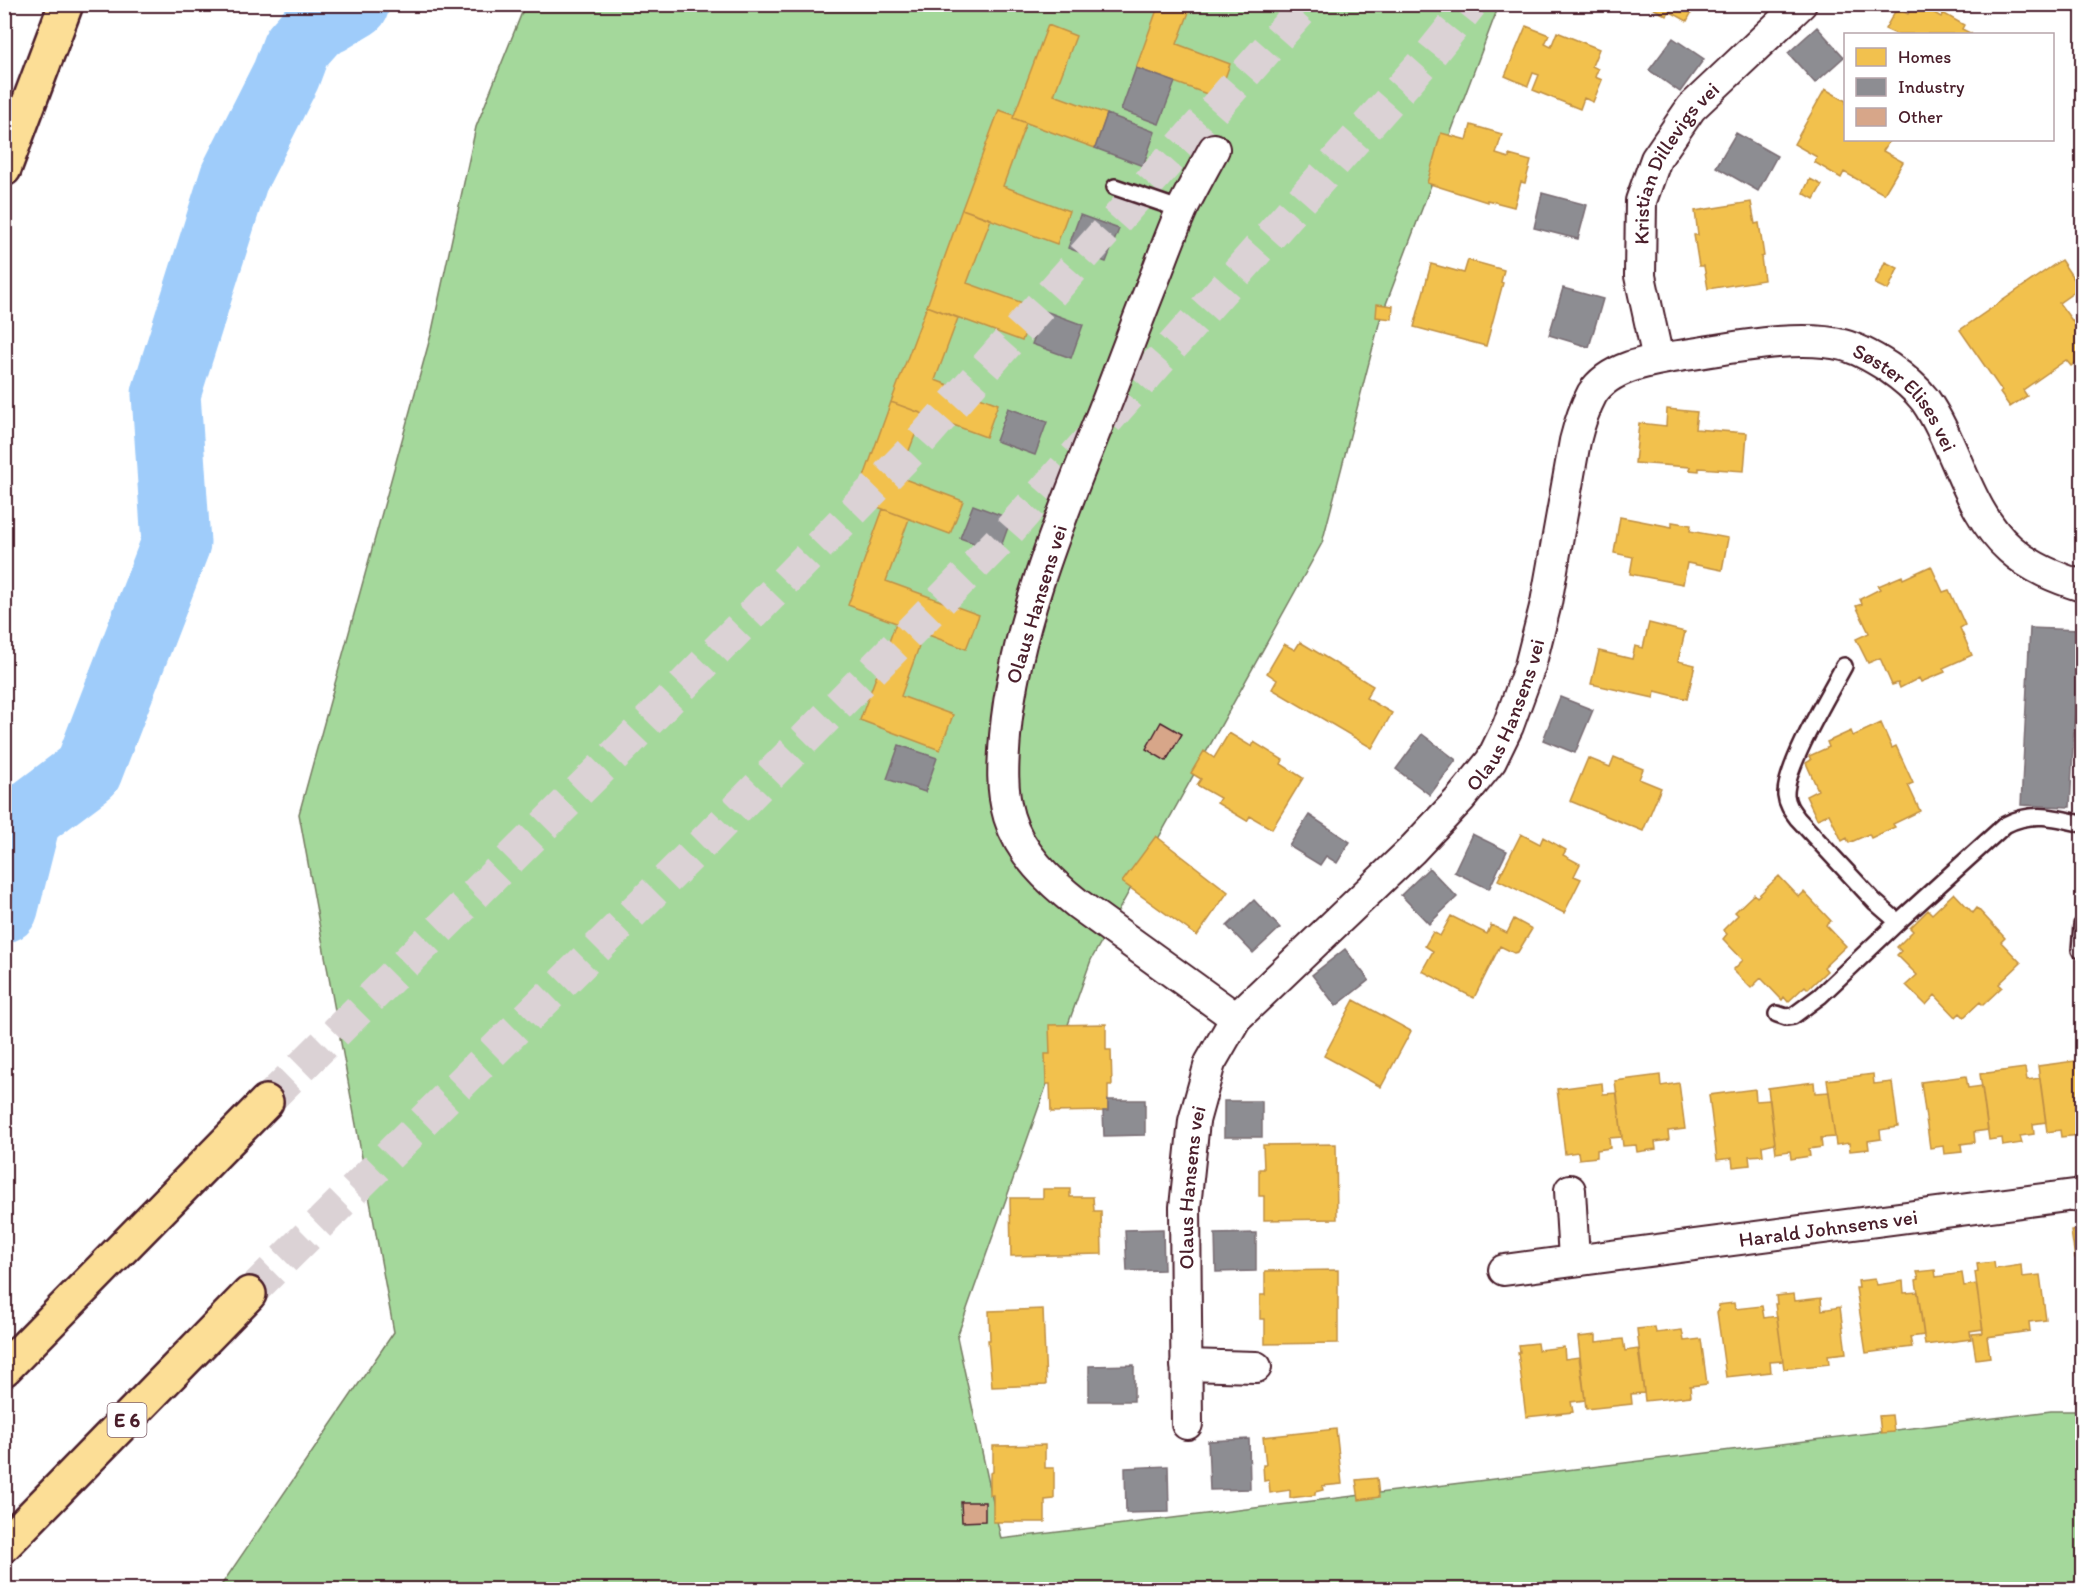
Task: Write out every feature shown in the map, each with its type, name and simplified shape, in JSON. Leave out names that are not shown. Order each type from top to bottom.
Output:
[{"type":"main road","points":[[4,169],[66,4]]},
{"type":"main road","points":[[4,1369],[266,1102]]},
{"type":"main road","name":"E 6","points":[[4,1545],[249,1294]]},
{"type":"street","name":"Kristian Dillevigs vei","points":[[1658,359],[1640,276],[1641,201],[1656,159],[1690,108],[1801,4]]},
{"type":"street","name":"Olaus Hansens vei","points":[[1214,149],[1182,210],[1066,507],[1028,617],[1013,675],[1003,763],[1004,791],[1009,817],[1021,844],[1038,868],[1056,886],[1236,1018]]},
{"type":"street","name":"Søster Elises vei","points":[[1658,359],[1740,346],[1798,340],[1843,345],[1872,356],[1903,378],[1924,399],[1946,437],[1972,496],[1987,521],[2010,549],[2042,571],[2082,586]]},
{"type":"street","name":"Olaus Hansens vei","points":[[1187,1424],[1185,1207],[1194,1121],[1210,1063],[1236,1018],[1411,851],[1461,798],[1491,761],[1508,726],[1530,666],[1546,603],[1575,441],[1582,416],[1593,392],[1607,378],[1632,366],[1658,359]]},
{"type":"street","points":[[1570,1190],[1574,1260]]},
{"type":"street","name":"Harald Johnsens vei","points":[[1504,1270],[2082,1194]]},
{"type":"street","points":[[1186,1365],[1256,1367]]},
{"type":"lane","points":[[1115,187],[1182,210]]},
{"type":"lane","points":[[1844,666],[1794,762],[1786,788],[1786,797],[1789,807],[1798,819],[1875,902],[1898,922]]},
{"type":"lane","points":[[1777,1014],[1786,1017],[1801,1012],[2005,825],[2018,818],[2031,816],[2062,819],[2082,824]]},
{"type":"lane","points":[[2080,950],[2082,925]]},
{"type":"green space","points":[[525,5],[1499,5],[1380,320],[1322,543],[1091,960],[957,1337],[1001,1539],[2051,1411],[2082,1411],[2082,1589],[218,1590],[394,1332],[299,814],[432,331],[476,127]]},
{"type":"building: Homes","points":[[1159,4],[1192,4],[1177,44],[1230,64],[1218,98],[1136,68]]},
{"type":"building: Homes","points":[[1645,4],[1696,4],[1687,21],[1669,11],[1667,16]]},
{"type":"building: Homes","points":[[1913,4],[1919,4],[1941,17],[1943,13],[1964,25],[1962,29],[1970,33],[1894,33],[1885,29],[1897,8],[1908,14]]},
{"type":"building: Homes","points":[[1048,25],[1076,36],[1054,95],[1107,114],[1095,148],[1013,118]]},
{"type":"building: Homes","points":[[1526,26],[1549,35],[1545,44],[1551,47],[1557,32],[1599,49],[1592,66],[1598,69],[1595,77],[1602,80],[1593,102],[1584,98],[1580,109],[1533,90],[1539,75],[1533,73],[1528,86],[1505,76]]},
{"type":"building: Homes","points":[[1825,89],[1844,100],[1844,141],[1889,141],[1883,151],[1903,162],[1884,194],[1844,172],[1841,178],[1814,162],[1817,157],[1794,144]]},
{"type":"building: Homes","points":[[999,110],[1014,115],[1013,118],[1026,123],[1003,186],[1069,211],[1057,244],[962,209]]},
{"type":"building: Homes","points":[[1471,125],[1502,134],[1496,154],[1531,161],[1525,183],[1521,182],[1514,207],[1487,200],[1487,202],[1427,183],[1441,133],[1467,140]]},
{"type":"building: Homes","points":[[1810,179],[1822,185],[1814,199],[1803,193]]},
{"type":"building: Homes","points":[[1751,202],[1755,224],[1759,223],[1764,256],[1761,257],[1764,280],[1708,289],[1704,266],[1699,266],[1694,235],[1698,235],[1695,211]]},
{"type":"building: Homes","points":[[962,209],[991,219],[967,283],[1034,307],[1022,341],[927,306]]},
{"type":"building: Homes","points":[[1468,260],[1504,270],[1501,282],[1503,283],[1486,346],[1414,327],[1431,264],[1464,273]]},
{"type":"building: Homes","points":[[2061,260],[2080,288],[2059,303],[2082,334],[2082,358],[2071,366],[2066,360],[2023,390],[2027,396],[2010,407],[2000,393],[2002,391],[1960,330]]},
{"type":"building: Homes","points":[[1885,262],[1898,268],[1888,290],[1875,284]]},
{"type":"building: Homes","points":[[1377,304],[1393,306],[1392,319],[1376,317]]},
{"type":"building: Homes","points":[[927,306],[958,318],[935,380],[998,404],[986,437],[891,402]]},
{"type":"building: Homes","points":[[891,402],[923,414],[899,477],[963,501],[950,534],[856,499]]},
{"type":"building: Homes","points":[[1667,409],[1697,412],[1695,429],[1747,433],[1744,471],[1699,468],[1699,471],[1689,470],[1690,467],[1635,463],[1639,423],[1666,426]]},
{"type":"building: Homes","points":[[883,509],[909,519],[886,581],[979,615],[966,649],[848,605]]},
{"type":"building: Homes","points":[[1620,517],[1672,527],[1672,522],[1691,525],[1690,531],[1728,538],[1722,570],[1687,563],[1683,584],[1630,574],[1633,557],[1614,553]]},
{"type":"building: Homes","points":[[1931,566],[1943,592],[1949,590],[1965,625],[1960,628],[1972,655],[1943,668],[1945,672],[1921,682],[1919,678],[1900,688],[1898,683],[1892,685],[1880,658],[1868,663],[1856,639],[1869,633],[1856,606],[1862,604],[1860,599],[1880,589],[1878,586],[1902,576],[1903,579]]},
{"type":"building: Homes","points":[[896,623],[924,633],[901,696],[953,715],[940,750],[860,720]]},
{"type":"building: Homes","points":[[1649,623],[1685,632],[1678,661],[1695,665],[1687,699],[1655,691],[1654,698],[1591,684],[1599,651],[1632,659],[1635,646],[1643,648]]},
{"type":"building: Homes","points":[[1300,642],[1373,686],[1366,698],[1392,713],[1372,748],[1272,689],[1277,680],[1267,673],[1284,644],[1295,650]]},
{"type":"building: Homes","points":[[1881,723],[1892,748],[1896,746],[1913,783],[1908,785],[1920,811],[1893,824],[1895,827],[1871,838],[1869,834],[1849,843],[1847,838],[1842,841],[1829,814],[1817,819],[1806,796],[1818,790],[1806,763],[1811,760],[1809,756],[1829,747],[1827,742],[1851,731],[1853,736]]},
{"type":"building: Homes","points":[[1229,733],[1252,747],[1254,742],[1283,760],[1281,764],[1303,778],[1272,829],[1250,816],[1247,821],[1217,803],[1220,798],[1197,785],[1201,779],[1191,773],[1204,751],[1214,758]]},
{"type":"building: Homes","points":[[1614,757],[1643,769],[1639,779],[1661,788],[1643,831],[1570,801],[1588,758],[1610,767]]},
{"type":"building: Homes","points":[[1521,834],[1540,844],[1543,837],[1566,850],[1563,855],[1580,864],[1574,876],[1581,879],[1564,913],[1498,880]]},
{"type":"building: Homes","points":[[1156,836],[1228,892],[1197,936],[1122,882]]},
{"type":"building: Homes","points":[[1779,876],[1799,897],[1804,892],[1831,921],[1826,925],[1846,946],[1824,967],[1827,971],[1808,989],[1805,986],[1788,1002],[1784,997],[1782,1000],[1761,978],[1751,988],[1733,970],[1743,960],[1723,939],[1727,934],[1723,930],[1738,915],[1735,912],[1754,894],[1757,897]]},
{"type":"building: Homes","points":[[1954,893],[1973,913],[1977,908],[2005,938],[2001,942],[2021,963],[1999,984],[2002,987],[1983,1005],[1980,1002],[1964,1017],[1960,1013],[1956,1017],[1935,995],[1926,1005],[1906,985],[1917,975],[1897,955],[1901,951],[1897,947],[1913,931],[1910,928],[1928,910],[1932,914]]},
{"type":"building: Homes","points":[[1451,916],[1487,934],[1491,925],[1507,933],[1514,919],[1532,929],[1518,952],[1514,953],[1500,946],[1474,998],[1422,971],[1433,951],[1425,946],[1433,932],[1440,936]]},
{"type":"building: Homes","points":[[1354,1000],[1411,1031],[1381,1087],[1324,1056]]},
{"type":"building: Homes","points":[[1106,1024],[1106,1050],[1111,1050],[1112,1085],[1108,1085],[1108,1111],[1051,1112],[1050,1084],[1046,1084],[1045,1054],[1050,1054],[1049,1025]]},
{"type":"building: Homes","points":[[2082,1060],[2080,1135],[2061,1137],[2060,1130],[2047,1132],[2038,1066]]},
{"type":"building: Homes","points":[[2025,1068],[2027,1080],[2040,1078],[2046,1122],[2033,1124],[2034,1134],[2020,1136],[2022,1143],[2003,1146],[2002,1138],[1989,1140],[1980,1074]]},
{"type":"building: Homes","points":[[1873,1074],[1874,1084],[1892,1082],[1898,1127],[1880,1130],[1881,1139],[1868,1141],[1869,1149],[1850,1151],[1849,1143],[1836,1145],[1827,1080]]},
{"type":"building: Homes","points":[[1660,1075],[1661,1086],[1679,1083],[1685,1129],[1668,1131],[1669,1140],[1655,1142],[1656,1149],[1637,1152],[1636,1145],[1623,1146],[1615,1081]]},
{"type":"building: Homes","points":[[1966,1076],[1968,1088],[1982,1086],[1988,1130],[1974,1132],[1975,1142],[1961,1144],[1962,1152],[1944,1154],[1943,1146],[1930,1148],[1921,1082]]},
{"type":"building: Homes","points":[[1814,1082],[1815,1093],[1829,1092],[1835,1137],[1821,1138],[1822,1147],[1809,1149],[1810,1156],[1791,1159],[1790,1151],[1776,1153],[1768,1088]]},
{"type":"building: Homes","points":[[1602,1083],[1603,1094],[1617,1093],[1622,1137],[1609,1138],[1610,1148],[1597,1150],[1597,1157],[1579,1159],[1578,1152],[1565,1154],[1557,1089]]},
{"type":"building: Homes","points":[[1755,1089],[1756,1101],[1770,1100],[1775,1143],[1762,1146],[1763,1155],[1749,1156],[1750,1165],[1733,1167],[1732,1158],[1717,1160],[1709,1095]]},
{"type":"building: Homes","points":[[1336,1144],[1337,1219],[1264,1220],[1264,1196],[1259,1196],[1259,1169],[1264,1169],[1263,1145]]},
{"type":"building: Homes","points":[[1043,1189],[1070,1189],[1070,1197],[1093,1197],[1094,1211],[1101,1211],[1102,1254],[1011,1256],[1010,1198],[1043,1198]]},
{"type":"building: Homes","points":[[2082,1229],[2082,1257],[2075,1258],[2071,1231]]},
{"type":"building: Homes","points":[[1994,1262],[1995,1269],[2021,1265],[2022,1277],[2040,1275],[2046,1320],[2029,1322],[2030,1331],[1987,1337],[1990,1357],[1976,1359],[1972,1334],[1983,1333],[1975,1272],[1978,1271],[1977,1264]]},
{"type":"building: Homes","points":[[1338,1270],[1338,1343],[1265,1344],[1265,1319],[1260,1319],[1260,1295],[1265,1295],[1265,1271]]},
{"type":"building: Homes","points":[[1935,1270],[1936,1277],[1962,1273],[1964,1286],[1976,1284],[1983,1329],[1970,1331],[1971,1339],[1925,1345],[1916,1280],[1919,1279],[1917,1272]]},
{"type":"building: Homes","points":[[1875,1279],[1877,1285],[1903,1281],[1904,1293],[1918,1292],[1924,1335],[1910,1337],[1912,1347],[1866,1353],[1856,1288],[1859,1288],[1858,1281]]},
{"type":"building: Homes","points":[[1794,1294],[1795,1301],[1821,1298],[1822,1310],[1840,1307],[1846,1353],[1828,1355],[1829,1364],[1784,1369],[1775,1304],[1777,1304],[1776,1296]]},
{"type":"building: Homes","points":[[1734,1303],[1735,1309],[1762,1306],[1764,1318],[1777,1316],[1783,1361],[1770,1362],[1771,1372],[1726,1377],[1717,1312],[1719,1311],[1718,1305]]},
{"type":"building: Homes","points":[[1043,1309],[1046,1385],[992,1387],[988,1340],[990,1340],[989,1311]]},
{"type":"building: Homes","points":[[1655,1327],[1656,1333],[1682,1330],[1684,1341],[1701,1339],[1707,1384],[1690,1386],[1691,1396],[1645,1401],[1637,1329]]},
{"type":"building: Homes","points":[[1596,1335],[1596,1342],[1623,1339],[1625,1351],[1638,1349],[1644,1393],[1631,1394],[1632,1404],[1586,1409],[1578,1337]]},
{"type":"building: Homes","points":[[1537,1343],[1538,1350],[1564,1347],[1565,1359],[1579,1357],[1585,1400],[1571,1402],[1573,1412],[1526,1417],[1519,1345]]},
{"type":"building: Homes","points":[[1892,1415],[1894,1432],[1881,1433],[1879,1416]]},
{"type":"building: Homes","points":[[1336,1429],[1342,1484],[1322,1486],[1323,1490],[1315,1492],[1315,1495],[1290,1498],[1290,1490],[1270,1493],[1269,1480],[1264,1481],[1263,1465],[1266,1465],[1263,1437]]},
{"type":"building: Homes","points":[[1045,1445],[1045,1468],[1054,1468],[1054,1499],[1045,1500],[1045,1522],[993,1522],[990,1473],[993,1472],[993,1446]]},
{"type":"building: Homes","points":[[1377,1478],[1379,1497],[1359,1500],[1356,1480]]},
{"type":"building: Industry","points":[[1817,27],[1844,57],[1815,83],[1788,53]]},
{"type":"building: Industry","points":[[1673,38],[1704,59],[1680,92],[1649,70]]},
{"type":"building: Industry","points":[[1136,68],[1175,82],[1159,124],[1121,110]]},
{"type":"building: Industry","points":[[1107,114],[1155,132],[1143,166],[1095,148]]},
{"type":"building: Industry","points":[[1736,133],[1777,156],[1758,191],[1716,167]]},
{"type":"building: Industry","points":[[1542,193],[1587,205],[1578,239],[1534,228]]},
{"type":"building: Industry","points":[[1080,215],[1119,229],[1106,262],[1068,248]]},
{"type":"building: Industry","points":[[1563,288],[1603,299],[1589,347],[1549,335]]},
{"type":"building: Industry","points":[[1045,311],[1083,325],[1071,358],[1032,344]]},
{"type":"building: Industry","points":[[1008,408],[1047,422],[1035,455],[996,441]]},
{"type":"building: Industry","points":[[973,505],[1011,519],[999,552],[960,538]]},
{"type":"building: Industry","points":[[2030,628],[2079,630],[2070,807],[2021,805]]},
{"type":"building: Industry","points":[[1560,697],[1593,710],[1575,753],[1543,740]]},
{"type":"building: Industry","points":[[1422,734],[1456,760],[1430,795],[1396,769]]},
{"type":"building: Industry","points":[[899,745],[937,758],[925,792],[887,779]]},
{"type":"building: Industry","points":[[1309,815],[1350,842],[1337,863],[1326,856],[1320,865],[1289,846]]},
{"type":"building: Industry","points":[[1472,834],[1507,851],[1489,889],[1454,872]]},
{"type":"building: Industry","points":[[1429,868],[1457,897],[1429,924],[1401,895]]},
{"type":"building: Industry","points":[[1254,900],[1280,928],[1253,953],[1227,926]]},
{"type":"building: Industry","points":[[1345,949],[1369,980],[1336,1006],[1312,975]]},
{"type":"building: Industry","points":[[1108,1100],[1145,1100],[1145,1135],[1104,1136],[1103,1111],[1108,1111]]},
{"type":"building: Industry","points":[[1224,1101],[1262,1101],[1262,1137],[1224,1137]]},
{"type":"building: Industry","points":[[1163,1229],[1164,1270],[1127,1271],[1125,1230]]},
{"type":"building: Industry","points":[[1256,1233],[1256,1271],[1216,1272],[1215,1234]]},
{"type":"building: Industry","points":[[1134,1365],[1134,1401],[1089,1401],[1089,1366]]},
{"type":"building: Industry","points":[[1249,1439],[1250,1489],[1210,1490],[1208,1441]]},
{"type":"building: Industry","points":[[1168,1466],[1169,1512],[1126,1513],[1125,1468]]},
{"type":"building: Other","points":[[1161,722],[1182,734],[1166,761],[1146,749]]},
{"type":"building: Other","points":[[961,1502],[985,1502],[985,1521],[962,1522]]},
{"type":"waterway","points":[[4,908],[27,817],[88,771],[176,543],[166,394],[234,178],[286,75],[296,48],[327,13],[328,20],[355,4]]},
{"type":"tunnel","points":[[266,1102],[627,743],[916,446],[1307,4]]},
{"type":"tunnel","points":[[249,1294],[706,840],[1007,533],[1430,55],[1471,4]]}]
